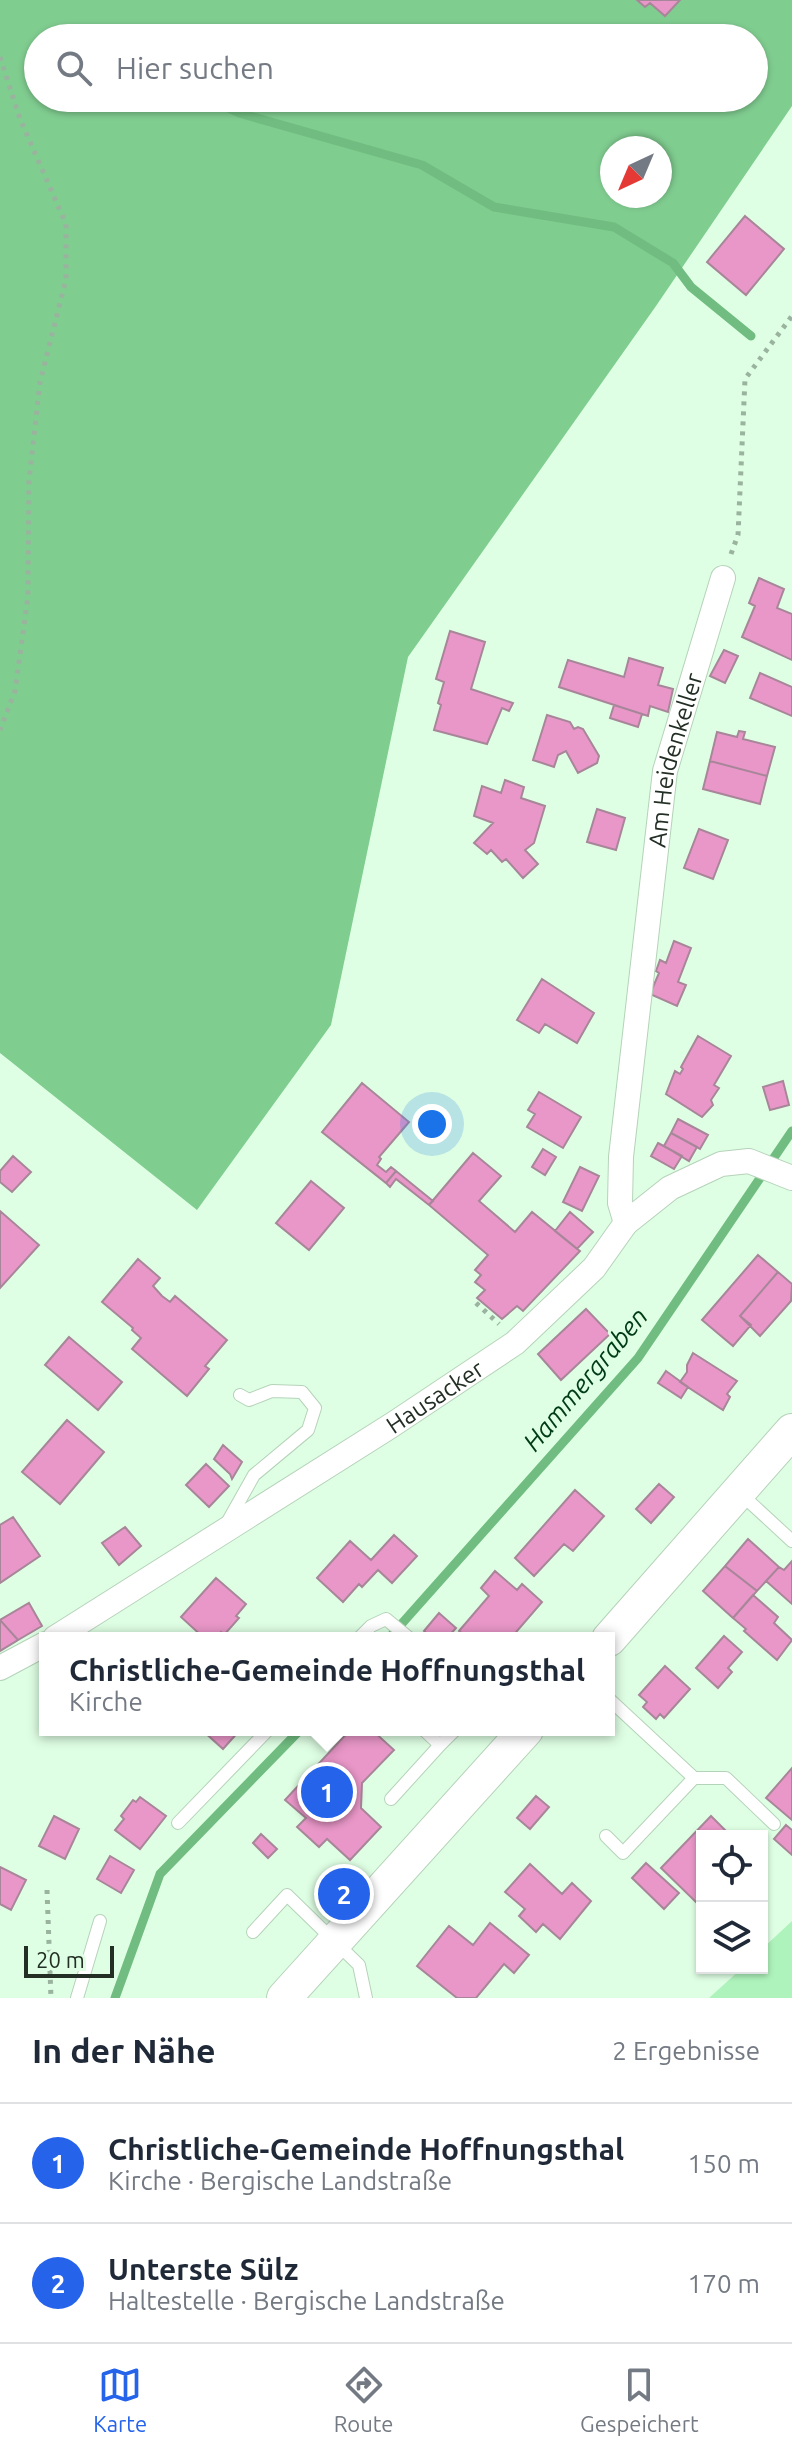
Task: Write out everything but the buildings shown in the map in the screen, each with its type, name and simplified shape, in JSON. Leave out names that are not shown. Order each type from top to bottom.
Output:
[{"type":"main road","points":[[615,1632],[792,1431]]},
{"type":"main road","points":[[284,1998],[516,1736]]},
{"type":"street","name":"Am Heidenkeller","points":[[626,1223],[620,1203],[621,1157],[665,771],[723,578]]},
{"type":"street","name":"Hausacker","points":[[64,1632],[392,1425],[515,1343],[594,1268],[626,1223],[670,1188],[721,1164],[749,1161],[792,1178]]},
{"type":"street","points":[[0,1668],[39,1647]]},
{"type":"lane","points":[[221,1532],[254,1475],[308,1430],[315,1408],[302,1392],[272,1391],[249,1400],[240,1395]]},
{"type":"lane","points":[[740,1493],[792,1541]]},
{"type":"lane","points":[[365,1632],[386,1619],[401,1632]]},
{"type":"lane","points":[[615,1705],[694,1778],[726,1778],[774,1824]]},
{"type":"lane","points":[[178,1823],[262,1736]]},
{"type":"lane","points":[[430,1736],[440,1745]]},
{"type":"lane","points":[[391,1799],[449,1736]]},
{"type":"lane","points":[[606,1836],[623,1853],[694,1778]]},
{"type":"lane","points":[[253,1932],[287,1895],[359,1965],[366,1998]]},
{"type":"lane","points":[[77,1998],[100,1921]]},
{"type":"path","points":[[0,57],[20,119],[66,224],[66,279],[40,382],[29,480],[28,596],[15,691],[0,730]]},
{"type":"path","points":[[723,578],[738,535],[745,379],[792,316]]},
{"type":"path","points":[[476,1303],[508,1332]]},
{"type":"path","points":[[47,1890],[51,1998]]},
{"type":"green space","points":[[0,0],[792,0],[792,106],[656,306],[408,657],[331,1025],[197,1210],[0,1053]]},
{"type":"green space","points":[[792,1921],[792,1998],[709,1998],[735,1974],[768,1974],[768,1943]]},
{"type":"waterway","points":[[237,112],[422,165],[494,207],[614,227],[673,263],[691,287],[751,336]]},
{"type":"waterway","name":"Hammergraben","points":[[394,1632],[638,1358],[792,1131]]},
{"type":"waterway","name":"Hammergraben","points":[[115,1998],[160,1874],[294,1736]]},
{"type":"place","name":"Christliche-Gemeinde Hoffnungsthal","points":[[327,1792]]},
{"type":"place","name":"Unterste Sülz","points":[[344,1894]]}]
